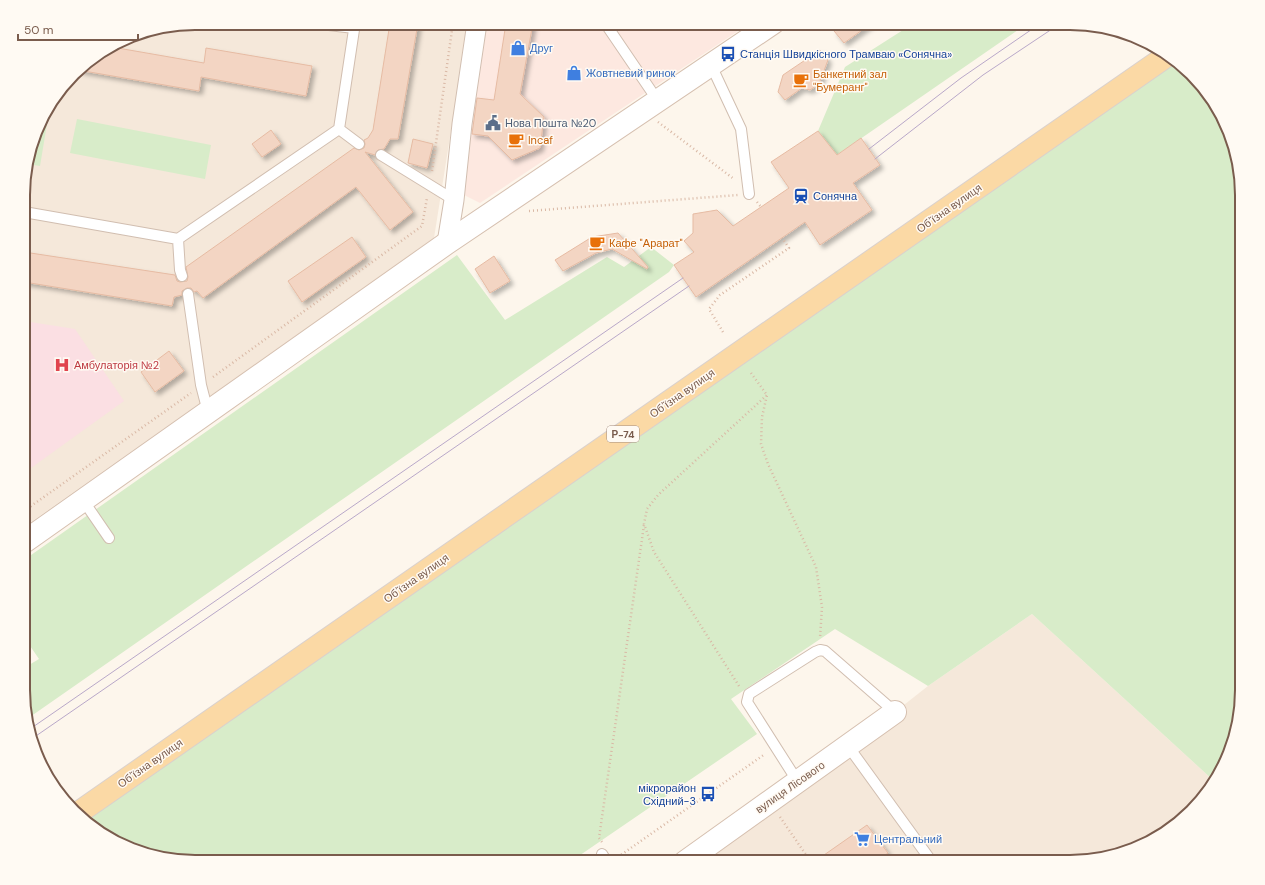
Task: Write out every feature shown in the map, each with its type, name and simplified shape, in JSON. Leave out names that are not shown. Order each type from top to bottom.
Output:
[{"type":"main road","name":"Обʼїзна вулиця","points":[[82,810],[1163,59]]},
{"type":"street","points":[[447,243],[476,30]]},
{"type":"street","points":[[30,538],[447,243],[762,30]]},
{"type":"street","name":"вулиця Лісового","points":[[695,855],[895,712]]},
{"type":"lane","points":[[30,213],[178,239],[339,129],[354,30]]},
{"type":"lane","points":[[609,30],[650,106]]},
{"type":"lane","points":[[711,65],[741,129],[749,194]]},
{"type":"lane","points":[[339,129],[359,144]]},
{"type":"lane","points":[[381,155],[454,200]]},
{"type":"lane","points":[[178,239],[180,270],[182,276]]},
{"type":"lane","points":[[188,294],[201,385],[208,412]]},
{"type":"lane","points":[[83,500],[109,538]]},
{"type":"lane","points":[[798,782],[747,702],[749,694],[820,650],[825,650],[895,712]]},
{"type":"lane","points":[[848,746],[926,855]]},
{"type":"path","points":[[30,506],[422,226],[430,184],[452,30]]},
{"type":"path","points":[[650,106],[742,185],[761,207]]},
{"type":"path","points":[[528,211],[749,194]]},
{"type":"path","points":[[723,332],[709,309],[720,296],[789,248],[782,238]]},
{"type":"path","points":[[751,373],[767,395],[762,417],[761,444],[768,464],[816,567],[822,606],[820,650]]},
{"type":"path","points":[[605,855],[607,849],[599,838],[647,509],[658,495],[767,395]]},
{"type":"path","points":[[644,524],[654,552],[748,698]]},
{"type":"path","points":[[621,855],[775,747]]},
{"type":"path","points":[[769,802],[806,855]]},
{"type":"shaded area","points":[[184,30],[467,30],[434,238],[30,523],[31,173],[39,142],[52,112],[78,78],[103,58],[122,47],[142,39],[163,33]]},
{"type":"shaded area","name":"Жовтневий ринок","points":[[480,30],[740,30],[480,203],[458,192]]},
{"type":"shaded area","name":"Амбулаторія №2","points":[[30,322],[75,329],[124,401],[30,469]]},
{"type":"shaded area","points":[[1032,614],[1210,777],[1187,807],[1162,827],[1143,838],[1123,846],[1092,854],[695,855],[895,712],[928,686]]},
{"type":"green space","points":[[903,30],[1018,30],[837,155],[818,131],[845,67]]},
{"type":"green space","points":[[1168,63],[1187,78],[1207,103],[1218,122],[1226,142],[1232,163],[1235,184],[1235,701],[1232,722],[1226,743],[1218,763],[1210,777],[1032,614],[928,686],[835,629],[731,699],[757,734],[580,855],[184,855],[152,849],[122,838],[103,827],[82,810]]},
{"type":"green space","points":[[77,119],[211,145],[205,179],[70,153]]},
{"type":"green space","points":[[48,121],[40,166],[33,165],[39,142]]},
{"type":"green space","points":[[651,247],[674,265],[669,272],[32,716],[30,701],[30,664],[39,659],[30,646],[30,556],[457,255],[505,320],[607,257],[624,267]]},
{"type":"building","points":[[389,30],[417,30],[398,139],[390,139],[384,149],[378,150],[375,155],[365,152],[413,212],[390,230],[356,187],[203,298],[197,291],[194,292],[191,288],[187,288],[182,291],[182,295],[174,297],[172,306],[30,283],[30,253],[175,275],[177,281],[187,281],[188,277],[186,267],[354,148],[359,150],[364,148],[364,140],[368,138],[373,130]]},
{"type":"building","points":[[505,30],[532,30],[520,94],[544,117],[540,148],[512,160],[488,136],[472,134],[477,98],[494,100]]},
{"type":"building","points":[[835,30],[862,30],[844,43],[834,31]]},
{"type":"building","points":[[119,48],[204,63],[206,48],[312,66],[306,96],[201,77],[199,91],[86,71],[103,58]]},
{"type":"building","name":"Банкетний зал \"Бумеранг\"","points":[[820,50],[828,60],[819,84],[810,90],[802,88],[785,100],[778,92],[783,75]]},
{"type":"building","points":[[271,130],[281,144],[262,157],[252,144]]},
{"type":"building","points":[[818,131],[837,155],[861,138],[880,165],[853,183],[872,210],[820,245],[805,222],[696,297],[674,265],[694,252],[684,241],[693,233],[693,214],[717,210],[733,226],[789,188],[771,162]]},
{"type":"building","points":[[413,139],[433,144],[427,168],[408,163]]},
{"type":"building","points":[[618,233],[648,267],[647,269],[612,249],[596,253],[563,271],[555,260],[592,237]]},
{"type":"building","points":[[352,237],[366,257],[302,302],[288,281]]},
{"type":"building","points":[[494,256],[510,281],[490,293],[475,269]]},
{"type":"building","points":[[169,351],[184,371],[155,392],[141,372]]},
{"type":"building","name":"Центральний","points":[[867,825],[888,853],[885,855],[824,855]]},
{"type":"tram line","points":[[869,149],[961,78],[1031,30]]},
{"type":"tram line","points":[[875,159],[983,75],[1050,30]]},
{"type":"tram line","points":[[34,726],[683,278]]},
{"type":"tram line","points":[[37,735],[689,286]]},
{"type":"place","name":"Друг","points":[[518,48]]},
{"type":"place","name":"Станцiя Швидкiсного Трамваю «Сонячна»","points":[[728,54]]},
{"type":"place","name":"Жовтневий ринок","points":[[574,73]]},
{"type":"place","name":"Банкетний зал \"Бумеранг\"","points":[[801,80]]},
{"type":"place","name":"Нова Пошта №20","points":[[493,123]]},
{"type":"place","name":"Incaf","points":[[516,140]]},
{"type":"place","name":"Сонячна","points":[[801,196]]},
{"type":"place","name":"Кафе \"Арарат\"","points":[[597,243]]},
{"type":"place","name":"Амбулаторія №2","points":[[62,365]]},
{"type":"place","name":"мікрорайон Східний-3","points":[[708,794]]},
{"type":"place","name":"Центральний","points":[[862,839]]}]
